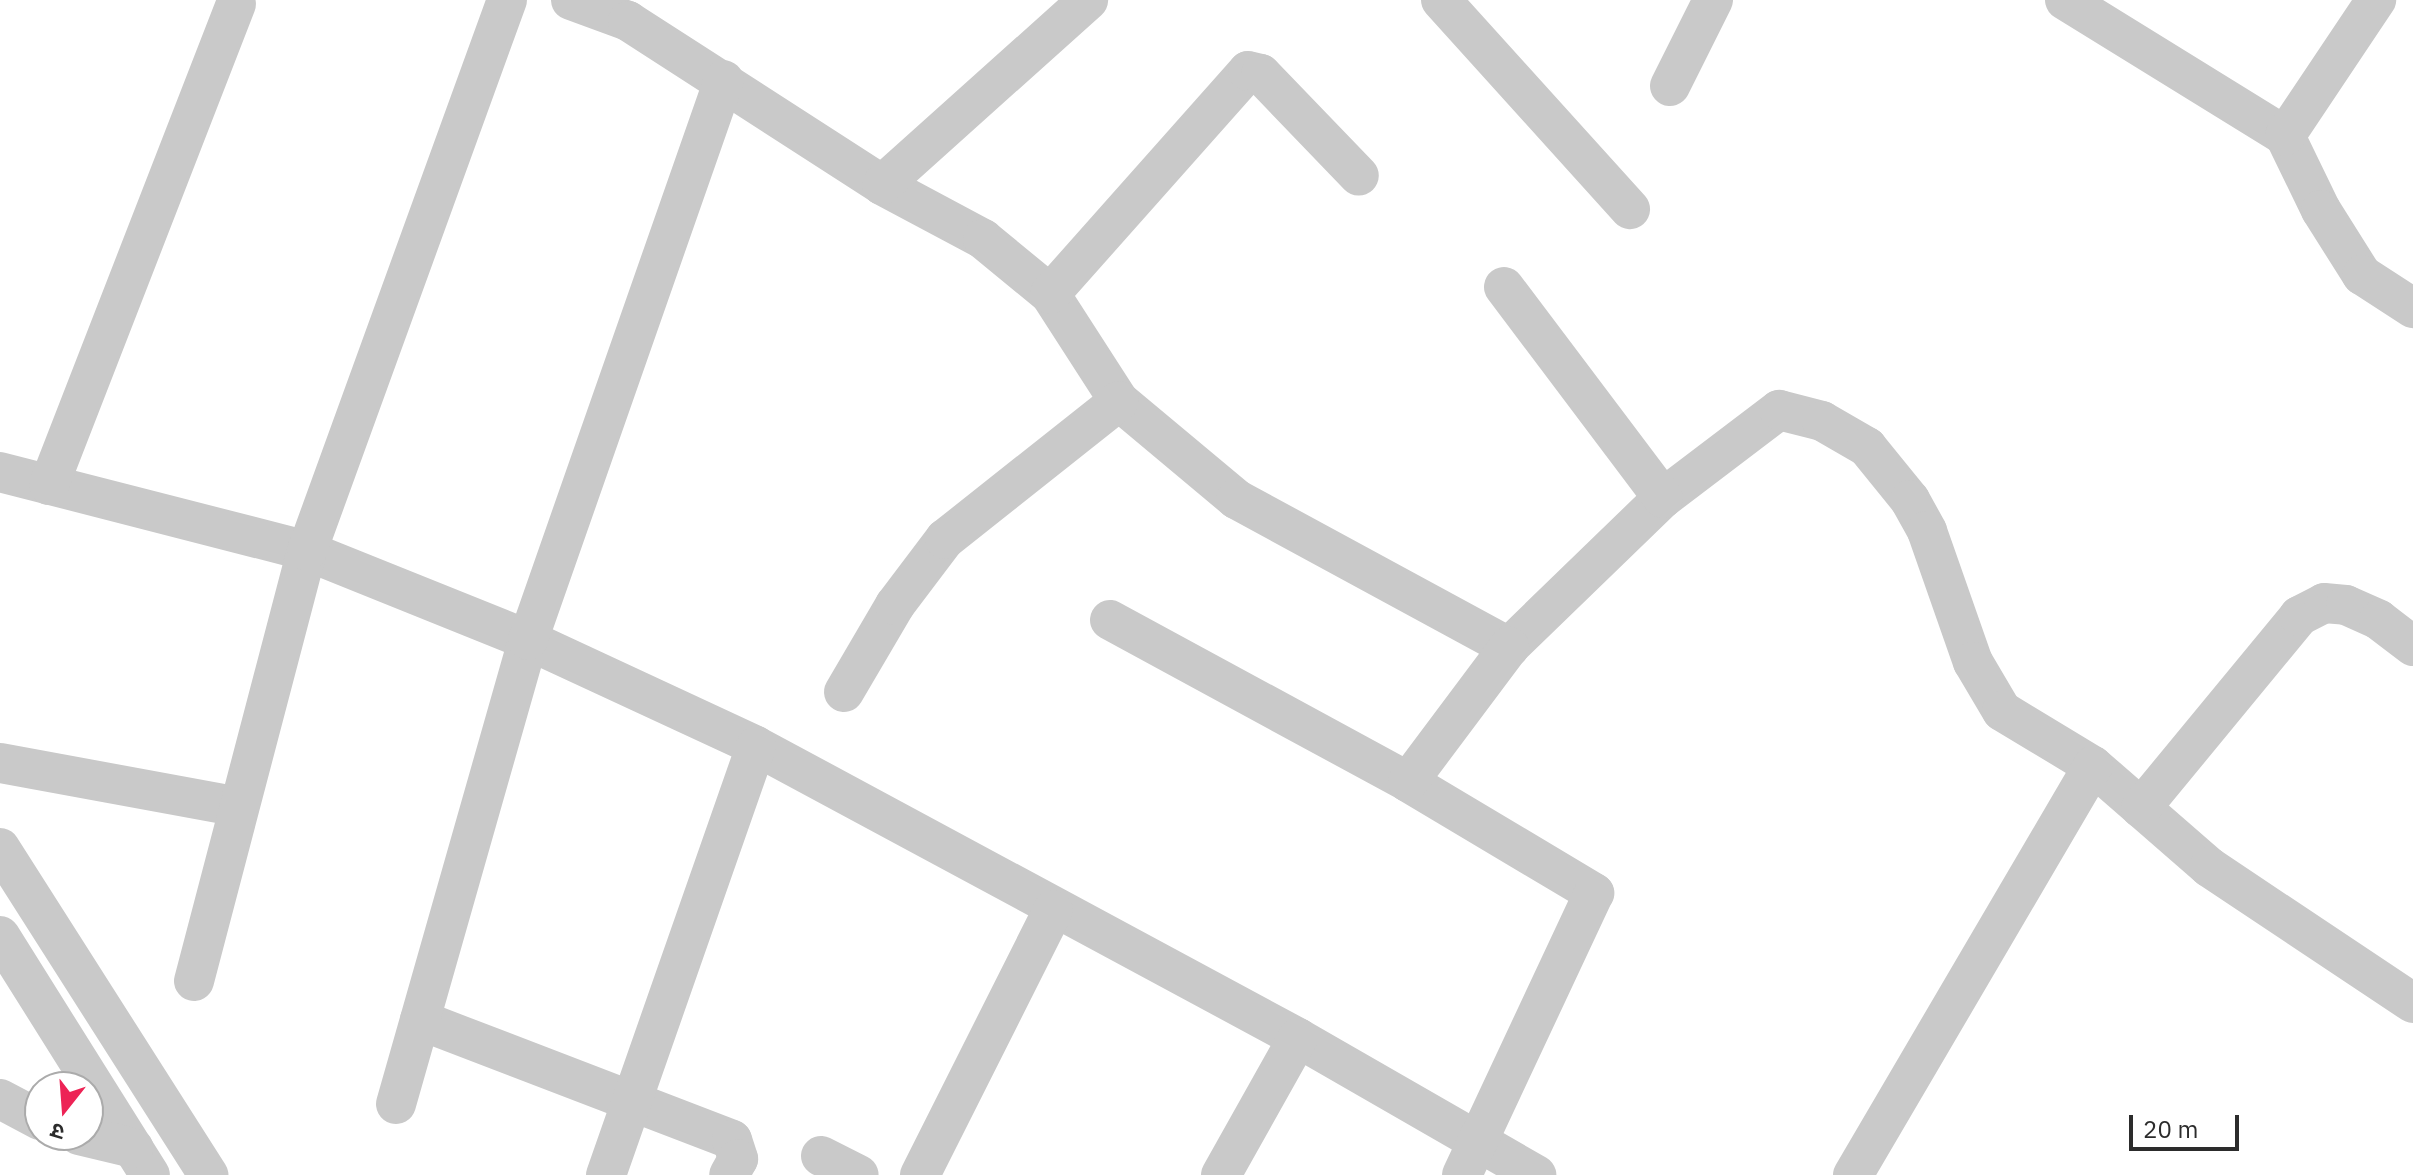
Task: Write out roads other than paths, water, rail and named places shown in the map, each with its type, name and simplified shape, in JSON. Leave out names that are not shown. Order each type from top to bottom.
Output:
[{"type":"street","points":[[194,981],[307,551],[507,0]]},
{"type":"street","points":[[571,0],[642,11],[724,80],[882,185],[983,239],[1050,294],[1119,401],[1236,499],[1509,647]]},
{"type":"street","points":[[882,185],[1088,0]]},
{"type":"street","points":[[1441,0],[1630,209]]},
{"type":"street","points":[[1670,86],[1713,0]]},
{"type":"street","points":[[2065,0],[2285,136],[2321,210],[2362,275],[2413,308]]},
{"type":"street","points":[[2285,136],[2376,0]]},
{"type":"street","points":[[49,485],[236,4]]},
{"type":"street","points":[[1050,294],[1248,71],[1261,74],[1359,176]]},
{"type":"street","points":[[396,1104],[528,640],[724,80]]},
{"type":"street","points":[[1504,287],[1663,498]]},
{"type":"street","points":[[844,692],[895,605],[945,539],[1119,401]]},
{"type":"street","points":[[1408,782],[1509,647],[1663,498],[1779,410],[1822,421],[1867,447],[1927,531],[1973,662],[2002,711],[2093,766],[2209,867],[2413,1003]]},
{"type":"street","points":[[0,472],[307,551],[528,640],[756,746],[1053,911],[1298,1038],[1471,1158],[1536,1175]]},
{"type":"street","points":[[2141,808],[2299,616],[2324,603],[2346,605],[2379,620],[2413,646]]},
{"type":"street","points":[[1110,620],[1408,782],[1594,893],[1471,1158]]},
{"type":"street","points":[[606,1175],[756,746]]},
{"type":"street","points":[[0,763],[239,807]]},
{"type":"street","points":[[1853,1175],[2093,766]]},
{"type":"street","points":[[0,848],[214,1175]]},
{"type":"street","points":[[920,1175],[1053,911]]},
{"type":"street","points":[[0,936],[141,1162]]},
{"type":"street","points":[[420,1020],[732,1140],[738,1159],[729,1175]]},
{"type":"street","points":[[1221,1175],[1298,1038]]},
{"type":"street","points":[[0,1099],[24,1112]]},
{"type":"street","points":[[104,1146],[141,1162]]},
{"type":"street","points":[[821,1156],[859,1175]]}]
